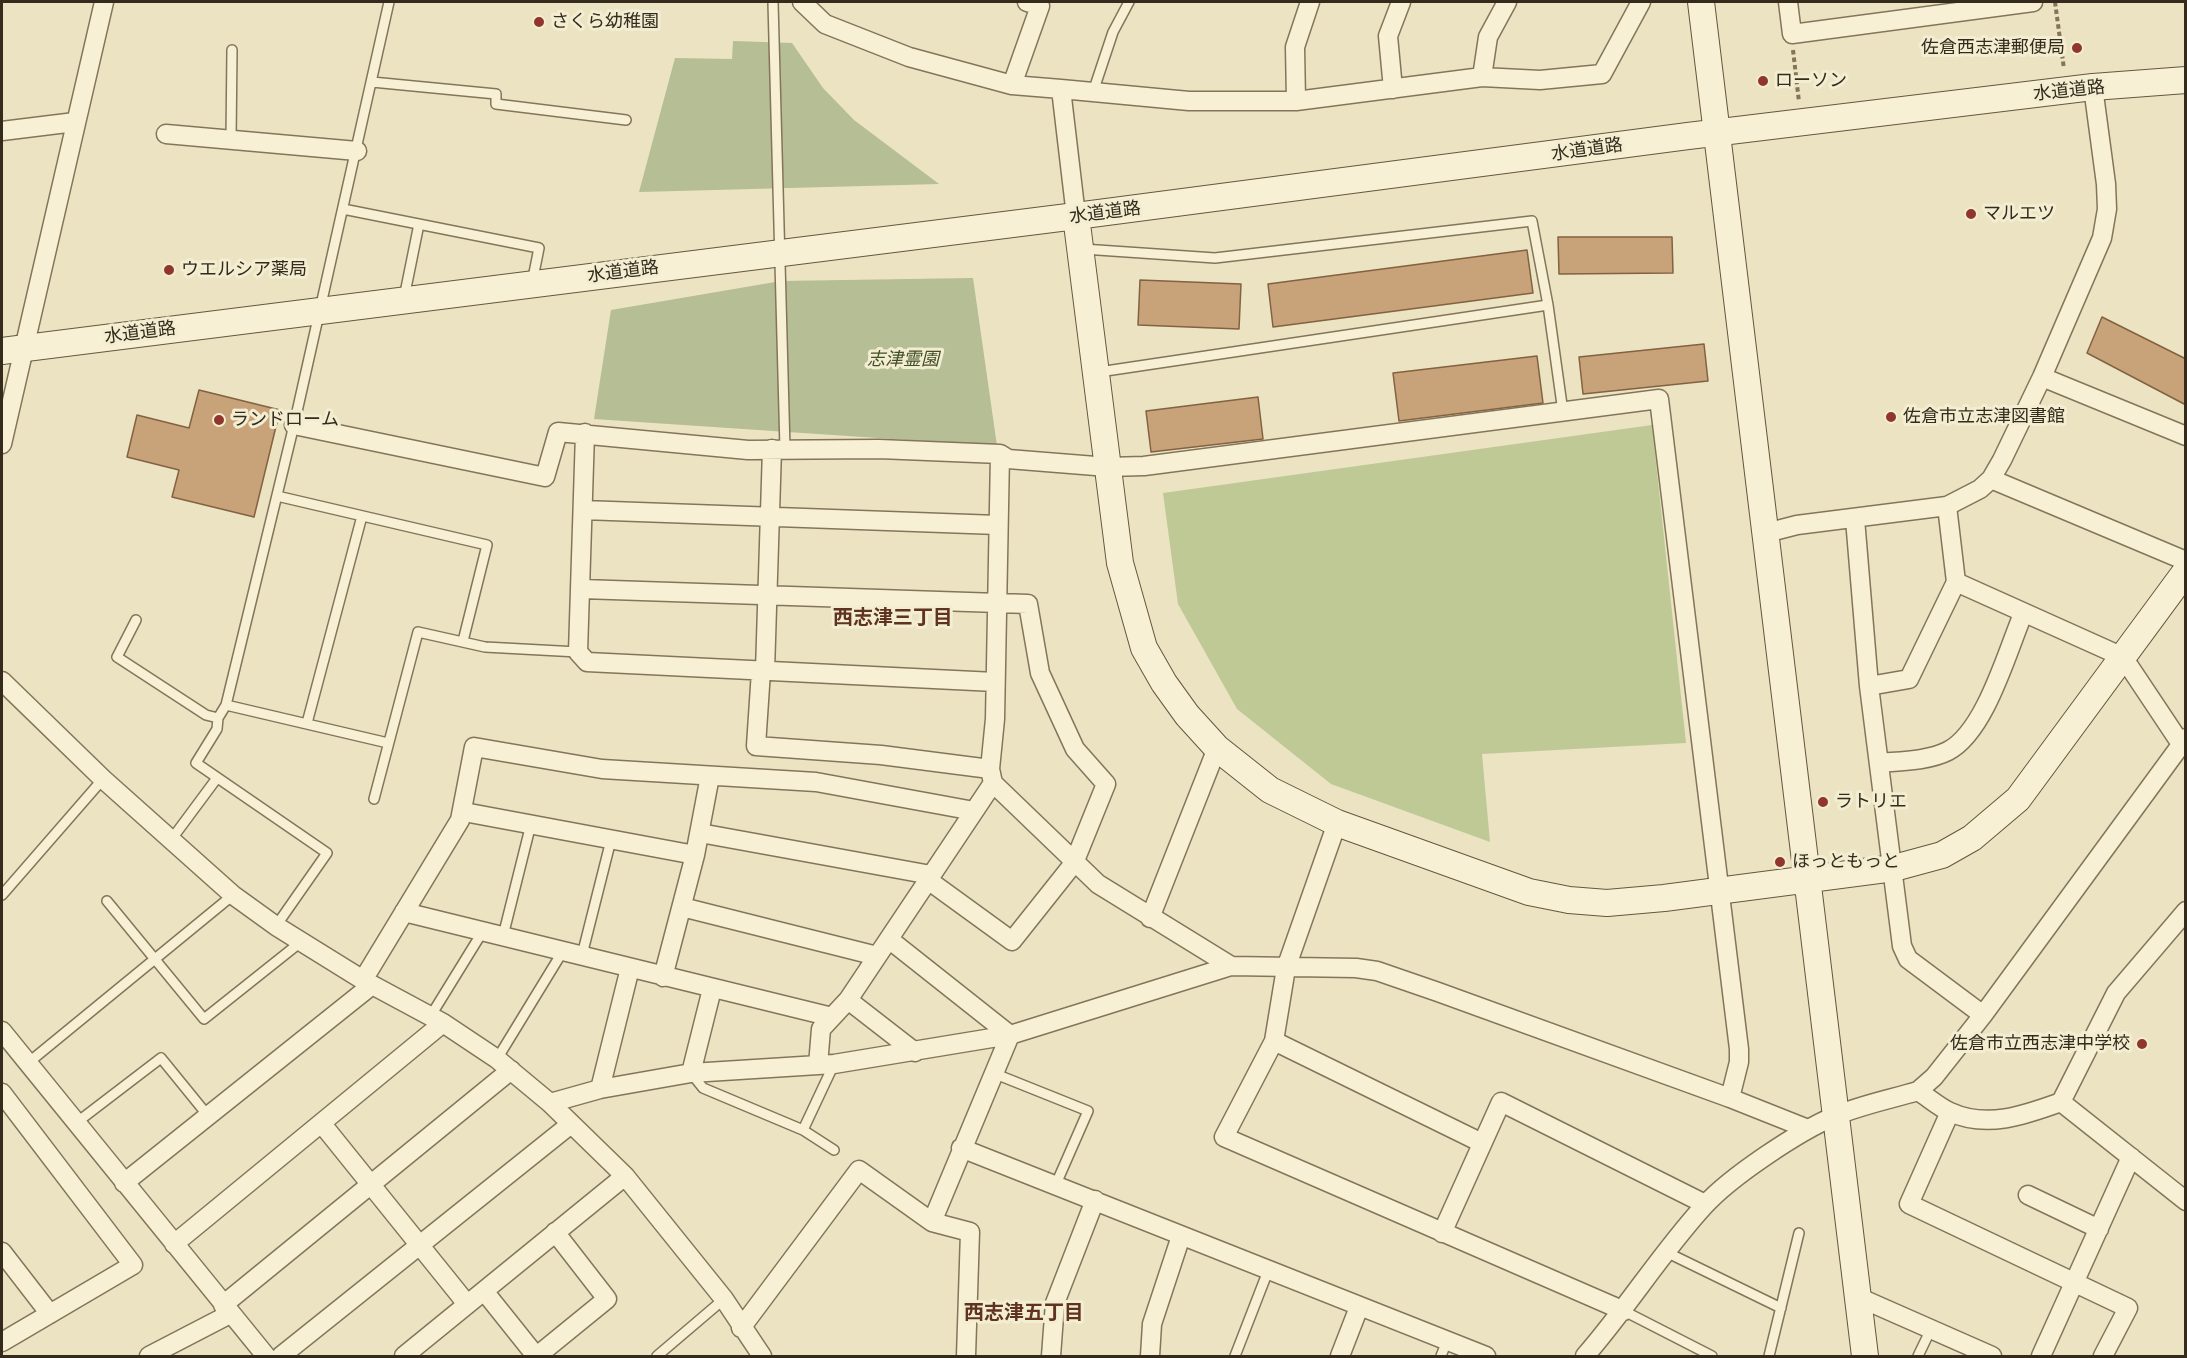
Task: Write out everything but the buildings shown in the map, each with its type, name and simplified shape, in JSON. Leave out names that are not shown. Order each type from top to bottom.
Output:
[{"type":"street","points":[[2,444],[13,350],[75,122],[104,2]]},
{"type":"street","points":[[802,2],[825,24],[840,32],[909,57],[1012,85],[1189,100],[1296,100],[1482,77],[1540,80],[1602,74],[1641,2]]},
{"type":"street","points":[[1012,85],[1040,6],[1029,2]]},
{"type":"street","points":[[1296,100],[1295,47],[1310,2]]},
{"type":"street","points":[[1393,88],[1388,36],[1401,2]]},
{"type":"street","points":[[1482,77],[1488,37],[1508,2]]},
{"type":"street","points":[[1701,2],[1865,1356]]},
{"type":"street","points":[[1788,2],[1792,34],[2033,2]]},
{"type":"street","name":"水道道路","points":[[13,350],[1717,133],[2093,87],[2186,80]]},
{"type":"street","points":[[1766,533],[1797,525],[1947,506],[1980,489],[1990,479],[2002,460],[2042,377],[2102,238],[2106,184],[2093,87]]},
{"type":"street","points":[[1061,90],[1120,563],[1144,648],[1164,683],[1187,715],[1217,748],[1270,789],[1337,823],[1529,892],[1569,900],[1607,903],[1720,892],[1894,868],[1942,855],[1972,838],[2018,799],[2186,571]]},
{"type":"street","points":[[2,131],[75,122]]},
{"type":"street","points":[[166,134],[357,151]]},
{"type":"street","points":[[2042,377],[2186,436]]},
{"type":"street","points":[[294,425],[545,477],[558,432],[748,450],[879,449],[1000,454],[1008,459],[1108,467],[1144,466],[1659,399],[1739,1049],[1739,1062],[1730,1098]]},
{"type":"street","points":[[585,434],[582,589],[578,652],[588,662],[995,682]]},
{"type":"street","points":[[779,449],[770,517],[768,595],[756,746],[881,755],[991,776],[1074,863],[1098,884],[1231,966]]},
{"type":"street","points":[[826,1064],[821,1029],[848,1000],[890,940],[974,811],[991,776],[1000,454]]},
{"type":"street","points":[[1990,479],[2186,561]]},
{"type":"street","points":[[1869,686],[1909,679],[1956,582],[1947,506]]},
{"type":"street","points":[[583,510],[998,525]]},
{"type":"street","points":[[1855,519],[1869,686],[1894,868],[1902,946],[1908,958],[1983,1015]]},
{"type":"street","points":[[1586,1356],[1624,1311],[1666,1252],[1705,1204],[1756,1164],[1808,1129],[1837,1115],[1918,1091],[1934,1077],[1983,1015],[2183,741],[2123,657],[1956,582]]},
{"type":"street","points":[[582,589],[1028,604],[1040,673],[1075,749],[1106,783],[1074,863],[1012,941],[929,877],[700,833]]},
{"type":"street","points":[[1879,763],[1931,757],[1948,751],[1965,740],[1980,717],[2023,614]]},
{"type":"street","points":[[2,681],[103,779],[233,895],[276,926],[368,983],[436,1020],[504,1065],[550,1103],[625,1176],[724,1299],[741,1328],[762,1356]]},
{"type":"street","points":[[124,1184],[209,1117],[368,983],[404,912],[464,812],[474,747],[602,769],[816,782],[974,811]]},
{"type":"street","points":[[1150,918],[1217,748]]},
{"type":"street","points":[[663,976],[695,855],[710,776]]},
{"type":"street","points":[[464,812],[695,855]]},
{"type":"street","points":[[1337,823],[1286,968],[1274,1041],[1224,1137],[1624,1311]]},
{"type":"street","points":[[681,907],[877,956]]},
{"type":"street","points":[[1918,1091],[1950,1112],[1981,1120],[2019,1117],[2061,1102],[2116,993],[2186,911]]},
{"type":"street","points":[[404,912],[832,1017]]},
{"type":"street","points":[[890,940],[1010,1035]]},
{"type":"street","points":[[550,1103],[600,1089],[691,1074],[826,1064],[915,1052],[1010,1035],[1231,966],[1356,968],[1377,971],[1730,1098],[1808,1129]]},
{"type":"street","points":[[600,1089],[630,968]]},
{"type":"street","points":[[691,1074],[712,988]]},
{"type":"street","points":[[848,1000],[915,1052]]},
{"type":"street","points":[[174,1244],[322,1124],[436,1020]]},
{"type":"street","points":[[2,1031],[266,1356]]},
{"type":"street","points":[[932,1222],[1010,1035]]},
{"type":"street","points":[[1274,1041],[1482,1143]]},
{"type":"street","points":[[150,1356],[227,1309],[504,1065]]},
{"type":"street","points":[[2,1093],[133,1265],[2,1342]]},
{"type":"street","points":[[1442,1233],[1501,1102],[1705,1204]]},
{"type":"street","points":[[2061,1102],[2186,1201]]},
{"type":"street","points":[[1950,1112],[1909,1204],[2077,1281],[2128,1308],[2103,1356]]},
{"type":"street","points":[[322,1124],[467,1304]]},
{"type":"street","points":[[281,1356],[571,1124]]},
{"type":"street","points":[[961,1148],[1056,1184],[1359,1307],[1444,1349],[1485,1356]]},
{"type":"street","points":[[2041,1356],[2077,1281],[2131,1157]]},
{"type":"street","points":[[741,1328],[859,1170],[932,1222],[970,1232],[966,1356]]},
{"type":"street","points":[[404,1356],[625,1176]]},
{"type":"street","points":[[2028,1196],[2099,1229]]},
{"type":"street","points":[[1051,1356],[1055,1302],[1095,1200]]},
{"type":"street","points":[[484,1292],[536,1356],[607,1299],[555,1232]]},
{"type":"street","points":[[1150,1356],[1152,1324],[1181,1236]]},
{"type":"street","points":[[2,1252],[50,1314]]},
{"type":"street","points":[[1858,1296],[1992,1356]]},
{"type":"street","points":[[1340,1356],[1359,1307]]},
{"type":"lane","points":[[276,926],[327,853],[196,763],[217,729],[218,718],[226,705],[294,425],[389,2]]},
{"type":"lane","points":[[773,2],[781,253],[779,449]]},
{"type":"lane","points":[[1093,92],[1113,32],[1129,2]]},
{"type":"lane","points":[[231,140],[232,50]]},
{"type":"lane","points":[[372,82],[496,94],[495,104],[626,120]]},
{"type":"lane","points":[[343,209],[538,248],[532,284]]},
{"type":"lane","points":[[1081,248],[1215,258],[1533,221],[1563,412]]},
{"type":"lane","points":[[404,299],[419,224]]},
{"type":"lane","points":[[1096,372],[1548,305]]},
{"type":"lane","points":[[276,496],[487,545],[463,641]]},
{"type":"lane","points":[[308,723],[362,516]]},
{"type":"lane","points":[[136,620],[117,657],[206,715],[218,718]]},
{"type":"lane","points":[[374,799],[418,632],[485,647],[578,652]]},
{"type":"lane","points":[[226,705],[388,743]]},
{"type":"lane","points":[[171,840],[217,778]]},
{"type":"lane","points":[[2,895],[103,779]]},
{"type":"lane","points":[[503,936],[531,824]]},
{"type":"lane","points":[[582,955],[611,840]]},
{"type":"lane","points":[[28,1063],[233,895]]},
{"type":"lane","points":[[107,901],[204,1019],[302,941]]},
{"type":"lane","points":[[436,1020],[483,931]]},
{"type":"lane","points":[[504,1065],[563,951]]},
{"type":"lane","points":[[76,1123],[161,1058],[209,1117]]},
{"type":"lane","points":[[803,1130],[826,1064]]},
{"type":"lane","points":[[993,1072],[1088,1111],[1056,1184]]},
{"type":"lane","points":[[691,1074],[703,1088],[803,1130],[834,1150]]},
{"type":"lane","points":[[1769,1356],[1799,1233]]},
{"type":"lane","points":[[1666,1252],[1781,1308]]},
{"type":"lane","points":[[1235,1356],[1268,1271]]},
{"type":"lane","points":[[657,1356],[724,1299]]},
{"type":"lane","points":[[1624,1311],[1712,1356]]},
{"type":"lane","points":[[1918,1356],[1931,1329]]},
{"type":"path","points":[[2055,2],[2067,90]]},
{"type":"path","points":[[1792,34],[1802,123]]},
{"type":"green space","points":[[733,41],[792,43],[823,88],[854,120],[939,184],[639,192],[675,58],[732,59]]},
{"type":"green space","name":"志津霊園","points":[[973,278],[997,446],[594,419],[611,310],[781,281]]},
{"type":"green space","points":[[1652,425],[1686,743],[1482,754],[1490,842],[1331,784],[1237,709],[1178,604],[1163,493]]},
{"type":"place","name":"さくら幼稚園","points":[[539,22]]},
{"type":"place","name":"佐倉西志津郵便局","points":[[2077,48]]},
{"type":"place","name":"ローソン","points":[[1763,81]]},
{"type":"place","name":"マルエツ","points":[[1971,214]]},
{"type":"place","name":"ウエルシア薬局","points":[[169,270]]},
{"type":"place","name":"佐倉市立志津図書館","points":[[1891,417]]},
{"type":"place","name":"ランドローム","points":[[219,420]]},
{"type":"place","name":"ラトリエ","points":[[1823,802]]},
{"type":"place","name":"ほっともっと","points":[[1780,862]]},
{"type":"place","name":"佐倉市立西志津中学校","points":[[2142,1044]]},
{"type":"district","name":"西志津三丁目","points":[[893,618]]},
{"type":"district","name":"西志津五丁目","points":[[1024,1313]]}]
